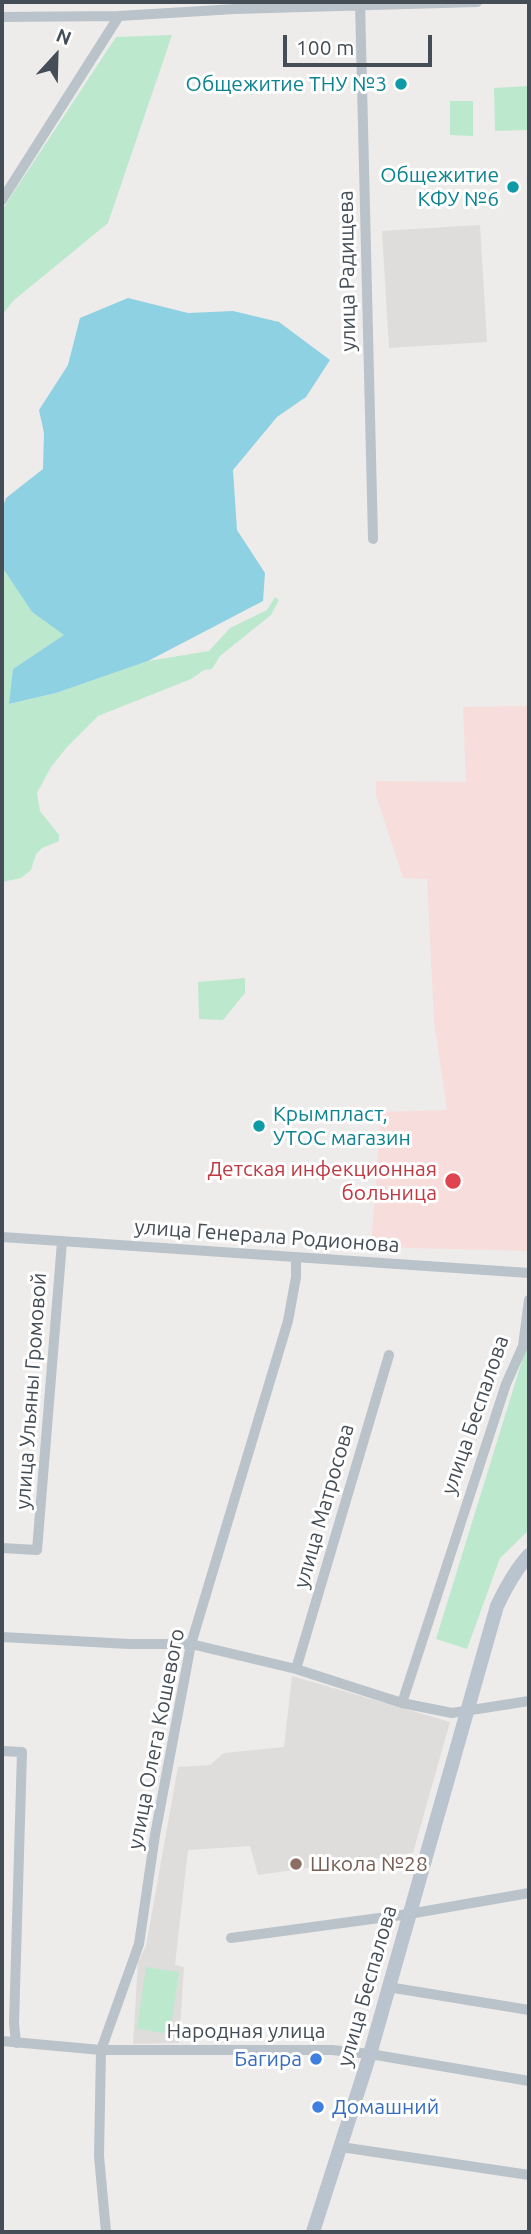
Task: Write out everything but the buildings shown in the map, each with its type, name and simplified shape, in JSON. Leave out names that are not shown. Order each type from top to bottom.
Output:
[{"type":"main road","name":"улица Беспалова","points":[[313,2232],[370,2054],[497,1605],[513,1576],[529,1555]]},
{"type":"street","points":[[2,17],[119,16],[235,5],[477,2]]},
{"type":"street","name":"улица Радищева","points":[[360,3],[373,539]]},
{"type":"street","points":[[2,200],[119,16]]},
{"type":"street","name":"улица Генерала Родионова","points":[[2,1237],[529,1273]]},
{"type":"street","name":"улица Ульяны Громовой","points":[[2,1548],[37,1550],[62,1241]]},
{"type":"street","name":"улица Олега Кошевого","points":[[106,2232],[99,2156],[102,2049],[139,1944],[155,1835],[191,1644],[288,1321],[296,1277],[296,1258]]},
{"type":"street","name":"улица Беспалова","points":[[402,1703],[506,1384],[523,1346],[529,1300]]},
{"type":"street","name":"улица Матросова","points":[[296,1669],[389,1355]]},
{"type":"street","points":[[2,1637],[129,1644],[191,1644],[296,1669],[402,1703],[452,1713],[529,1701]]},
{"type":"street","points":[[2,1751],[22,1752],[14,2024],[16,2043]]},
{"type":"street","points":[[231,1938],[409,1914],[529,1893]]},
{"type":"street","points":[[388,1987],[529,2010]]},
{"type":"street","name":"Народная улица","points":[[2,2042],[102,2049],[332,2050],[529,2081]]},
{"type":"street","points":[[341,2147],[529,2175]]},
{"type":"shaded area","points":[[480,225],[487,342],[389,348],[382,231]]},
{"type":"shaded area","points":[[529,706],[529,1251],[371,1247],[381,1112],[447,1110],[434,1021],[427,879],[403,878],[376,795],[376,781],[466,782],[463,707]]},
{"type":"shaded area","name":"Школа №28","points":[[292,1676],[450,1722],[413,1853],[258,1875],[250,1846],[188,1850],[175,1965],[184,1967],[179,2043],[133,2044],[138,1962],[146,1946],[178,1767],[210,1765],[224,1753],[284,1747]]},
{"type":"green space","points":[[172,35],[108,223],[13,301],[2,315],[2,210],[116,37]]},
{"type":"green space","points":[[529,86],[529,130],[495,131],[494,88]]},
{"type":"green space","points":[[450,101],[473,101],[473,136],[450,135]]},
{"type":"green space","points":[[2,567],[32,612],[65,635],[13,669],[10,704],[56,693],[148,661],[209,651],[230,628],[267,610],[275,597],[279,600],[271,615],[220,656],[212,669],[204,670],[191,679],[98,716],[67,747],[51,767],[37,793],[40,811],[59,835],[59,841],[42,848],[36,854],[31,870],[21,878],[2,882]]},
{"type":"green space","points":[[245,978],[245,993],[223,1020],[199,1019],[198,982]]},
{"type":"green space","points":[[529,1338],[529,1530],[500,1558],[467,1649],[436,1639]]},
{"type":"green space","points":[[146,1967],[179,1972],[170,2034],[137,2029]]},
{"type":"water","points":[[128,298],[188,313],[233,311],[279,322],[330,360],[306,397],[277,417],[233,470],[237,530],[265,573],[263,601],[148,661],[56,693],[9,704],[13,669],[64,635],[32,612],[2,567],[2,509],[6,498],[43,469],[44,433],[39,410],[68,365],[80,318]]},
{"type":"place","name":"Общежитие ТНУ №3","points":[[401,84]]},
{"type":"place","name":"Общежитие КФУ №6","points":[[513,187]]},
{"type":"place","name":"Крымпласт, УТОС магазин","points":[[259,1126]]},
{"type":"place","name":"Детская инфекционная больница","points":[[453,1181]]},
{"type":"place","name":"Школа №28","points":[[296,1864]]},
{"type":"place","name":"Багира","points":[[316,2059]]},
{"type":"place","name":"Домашний","points":[[318,2107]]}]
